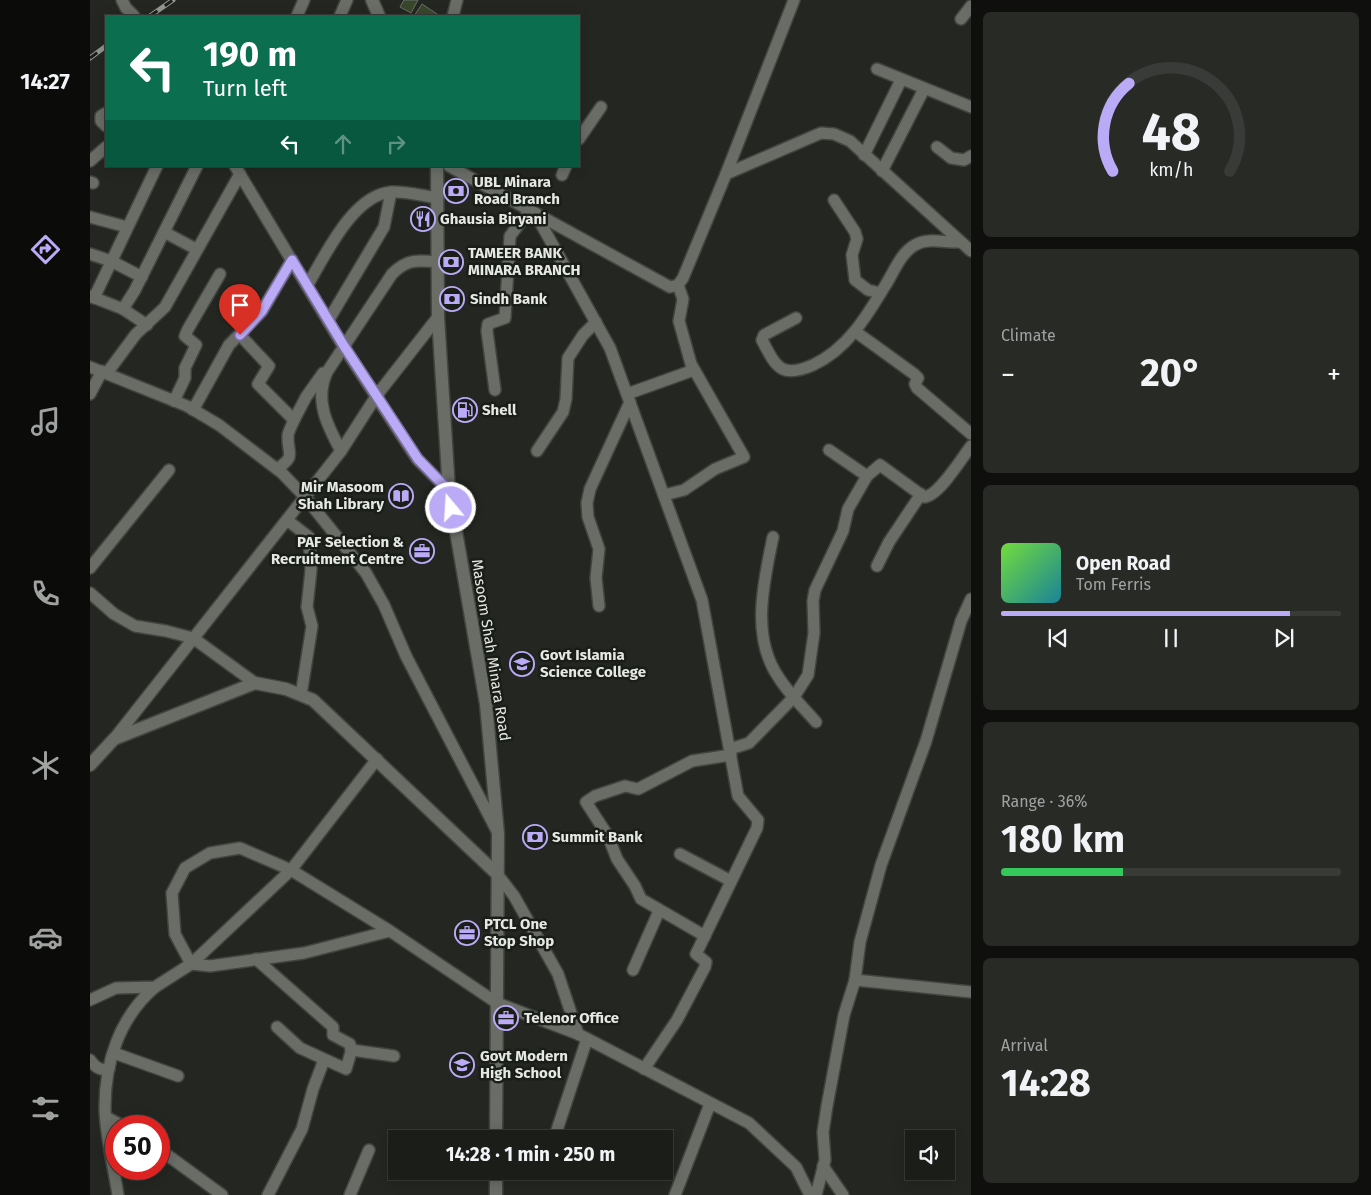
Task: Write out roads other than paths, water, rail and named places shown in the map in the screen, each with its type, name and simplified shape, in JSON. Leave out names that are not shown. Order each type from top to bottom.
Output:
[{"type":"main road","points":[[372,0],[379,15]]},
{"type":"main road","name":"Masoom Shah Minara Road","points":[[437,167],[438,317],[449,491],[486,704],[498,834],[496,1130]]},
{"type":"main road","points":[[90,765],[114,739],[255,683],[286,688],[313,700],[497,874]]},
{"type":"main road","points":[[496,1180],[496,1195]]},
{"type":"street","points":[[122,0],[126,8],[133,15]]},
{"type":"street","points":[[297,15],[304,0]]},
{"type":"street","points":[[340,15],[347,0]]},
{"type":"street","points":[[453,15],[458,0]]},
{"type":"street","points":[[452,167],[670,287],[678,285],[683,278],[726,174],[794,0]]},
{"type":"street","points":[[961,19],[971,6]]},
{"type":"street","points":[[877,70],[971,107]]},
{"type":"street","points":[[864,155],[901,80]]},
{"type":"street","points":[[882,171],[924,89]]},
{"type":"street","points":[[580,133],[601,107]]},
{"type":"street","points":[[105,114],[101,116],[105,125]]},
{"type":"street","points":[[726,174],[821,133],[834,134],[864,155],[970,249]]},
{"type":"street","points":[[937,147],[951,158],[964,160],[971,156]]},
{"type":"street","points":[[90,161],[105,148]]},
{"type":"street","points":[[147,325],[123,309],[92,297],[157,167]]},
{"type":"street","points":[[123,309],[142,277],[196,167]]},
{"type":"street","points":[[90,394],[104,372],[136,334],[165,307],[238,169]]},
{"type":"street","points":[[238,169],[328,321],[418,459],[449,491]]},
{"type":"street","points":[[328,321],[384,228],[388,215],[390,192]]},
{"type":"street","points":[[307,286],[350,217],[373,198],[390,192],[438,198]]},
{"type":"street","points":[[834,200],[856,232],[857,239],[852,255],[857,284],[868,290],[880,293]]},
{"type":"street","points":[[533,212],[610,348],[702,600],[738,796],[758,820],[696,954],[706,962],[705,967],[677,1020],[644,1069]]},
{"type":"street","points":[[495,390],[487,331],[488,324],[505,318],[510,236],[533,212]]},
{"type":"street","points":[[90,217],[127,227]]},
{"type":"street","points":[[164,232],[196,249]]},
{"type":"street","points":[[796,318],[764,334],[762,340],[775,364],[783,370],[793,372],[821,361],[838,350],[856,332],[896,266],[914,245],[927,240],[960,242]]},
{"type":"street","points":[[90,254],[111,261],[142,277]]},
{"type":"street","points":[[194,410],[229,345],[262,311],[292,260]]},
{"type":"street","points":[[341,451],[327,425],[321,405],[323,380],[327,372],[392,274],[403,263],[420,260],[438,262]]},
{"type":"street","points":[[174,401],[185,378],[185,368],[196,350],[196,345],[185,336],[220,274]]},
{"type":"street","points":[[664,495],[684,490],[715,469],[744,457],[694,370],[683,342],[679,321],[683,300],[678,285]]},
{"type":"street","points":[[114,739],[341,451],[377,395],[438,317]]},
{"type":"street","points":[[537,451],[563,412],[566,399],[568,358],[583,335],[596,322]]},
{"type":"street","points":[[856,332],[914,374],[918,378],[915,384],[917,388],[971,434]]},
{"type":"street","points":[[240,335],[269,366],[258,384],[294,420]]},
{"type":"street","points":[[90,367],[174,401],[219,425],[278,470],[305,497],[366,573],[384,605],[406,656],[498,834]]},
{"type":"street","points":[[599,606],[596,578],[598,542],[588,517],[587,503],[590,489],[628,398],[694,370]]},
{"type":"street","points":[[278,470],[291,456],[288,436],[294,420],[312,387],[327,372]]},
{"type":"street","points":[[705,936],[641,899],[635,886],[617,859],[608,836],[586,802],[595,796],[625,786],[638,789],[692,761],[730,752],[748,743],[794,697],[808,675],[814,633],[815,590],[843,531],[848,510],[867,476],[880,465],[921,494],[930,496],[938,490],[971,446]]},
{"type":"street","points":[[829,450],[867,476]]},
{"type":"street","points":[[90,568],[169,470]]},
{"type":"street","points":[[878,566],[889,542],[921,494]]},
{"type":"street","points":[[287,520],[309,537],[311,570],[307,607],[312,626],[301,695]]},
{"type":"street","points":[[773,537],[762,602],[763,630],[772,665],[778,678],[816,722]]},
{"type":"street","points":[[90,592],[114,614],[135,626],[192,638],[255,683]]},
{"type":"street","points":[[816,1195],[823,1166],[823,1132],[827,1106],[844,1015],[855,980],[860,942],[881,865],[926,741],[961,621],[971,598]]},
{"type":"street","points":[[106,1115],[109,1069],[118,1034],[138,1002],[155,987],[191,964],[291,870],[377,759]]},
{"type":"street","points":[[191,964],[175,934],[172,893],[185,868],[210,853],[240,848],[291,870],[390,931],[497,1003],[582,1036],[749,1123],[774,1144],[796,1167],[810,1195]]},
{"type":"street","points":[[680,854],[731,880]]},
{"type":"street","points":[[497,874],[514,896],[558,974],[582,1036],[556,1130]]},
{"type":"street","points":[[633,970],[659,911]]},
{"type":"street","points":[[191,964],[210,966],[304,953],[390,931]]},
{"type":"street","points":[[256,959],[333,1027],[333,1035],[350,1044],[352,1050],[346,1069],[295,1045],[277,1027]]},
{"type":"street","points":[[855,980],[971,992]]},
{"type":"street","points":[[90,1000],[116,988],[155,987]]},
{"type":"street","points":[[352,1050],[394,1056]]},
{"type":"street","points":[[114,1053],[178,1076]]},
{"type":"street","points":[[90,1060],[94,1066],[102,1070],[109,1069]]},
{"type":"street","points":[[268,1195],[302,1129],[324,1060]]},
{"type":"street","points":[[675,1195],[710,1104]]},
{"type":"street","points":[[350,1195],[370,1150]]},
{"type":"street","points":[[170,1157],[222,1195]]},
{"type":"street","points":[[823,1166],[843,1195]]},
{"type":"street","points":[[116,1180],[118,1195]]},
{"type":"railway","points":[[151,15],[173,0]]},
{"type":"railway","points":[[90,58],[105,47]]},
{"type":"place","name":"UBL Minara Road Branch","points":[[456,191]]},
{"type":"place","name":"Ghausia Biryani","points":[[423,219]]},
{"type":"place","name":"TAMEER BANK MINARA BRANCH","points":[[451,262]]},
{"type":"place","name":"Sindh Bank","points":[[452,299]]},
{"type":"place","name":"Shell","points":[[465,410]]},
{"type":"place","name":"Mir Masoom Shah Library","points":[[401,496]]},
{"type":"place","name":"PAF Selection & Recruitment Centre","points":[[422,551]]},
{"type":"place","name":"Govt Islamia Science College","points":[[522,664]]},
{"type":"place","name":"Summit Bank","points":[[535,837]]},
{"type":"place","name":"PTCL One Stop Shop","points":[[467,933]]},
{"type":"place","name":"Telenor Office","points":[[506,1018]]},
{"type":"place","name":"Govt Modern High School","points":[[462,1065]]}]
